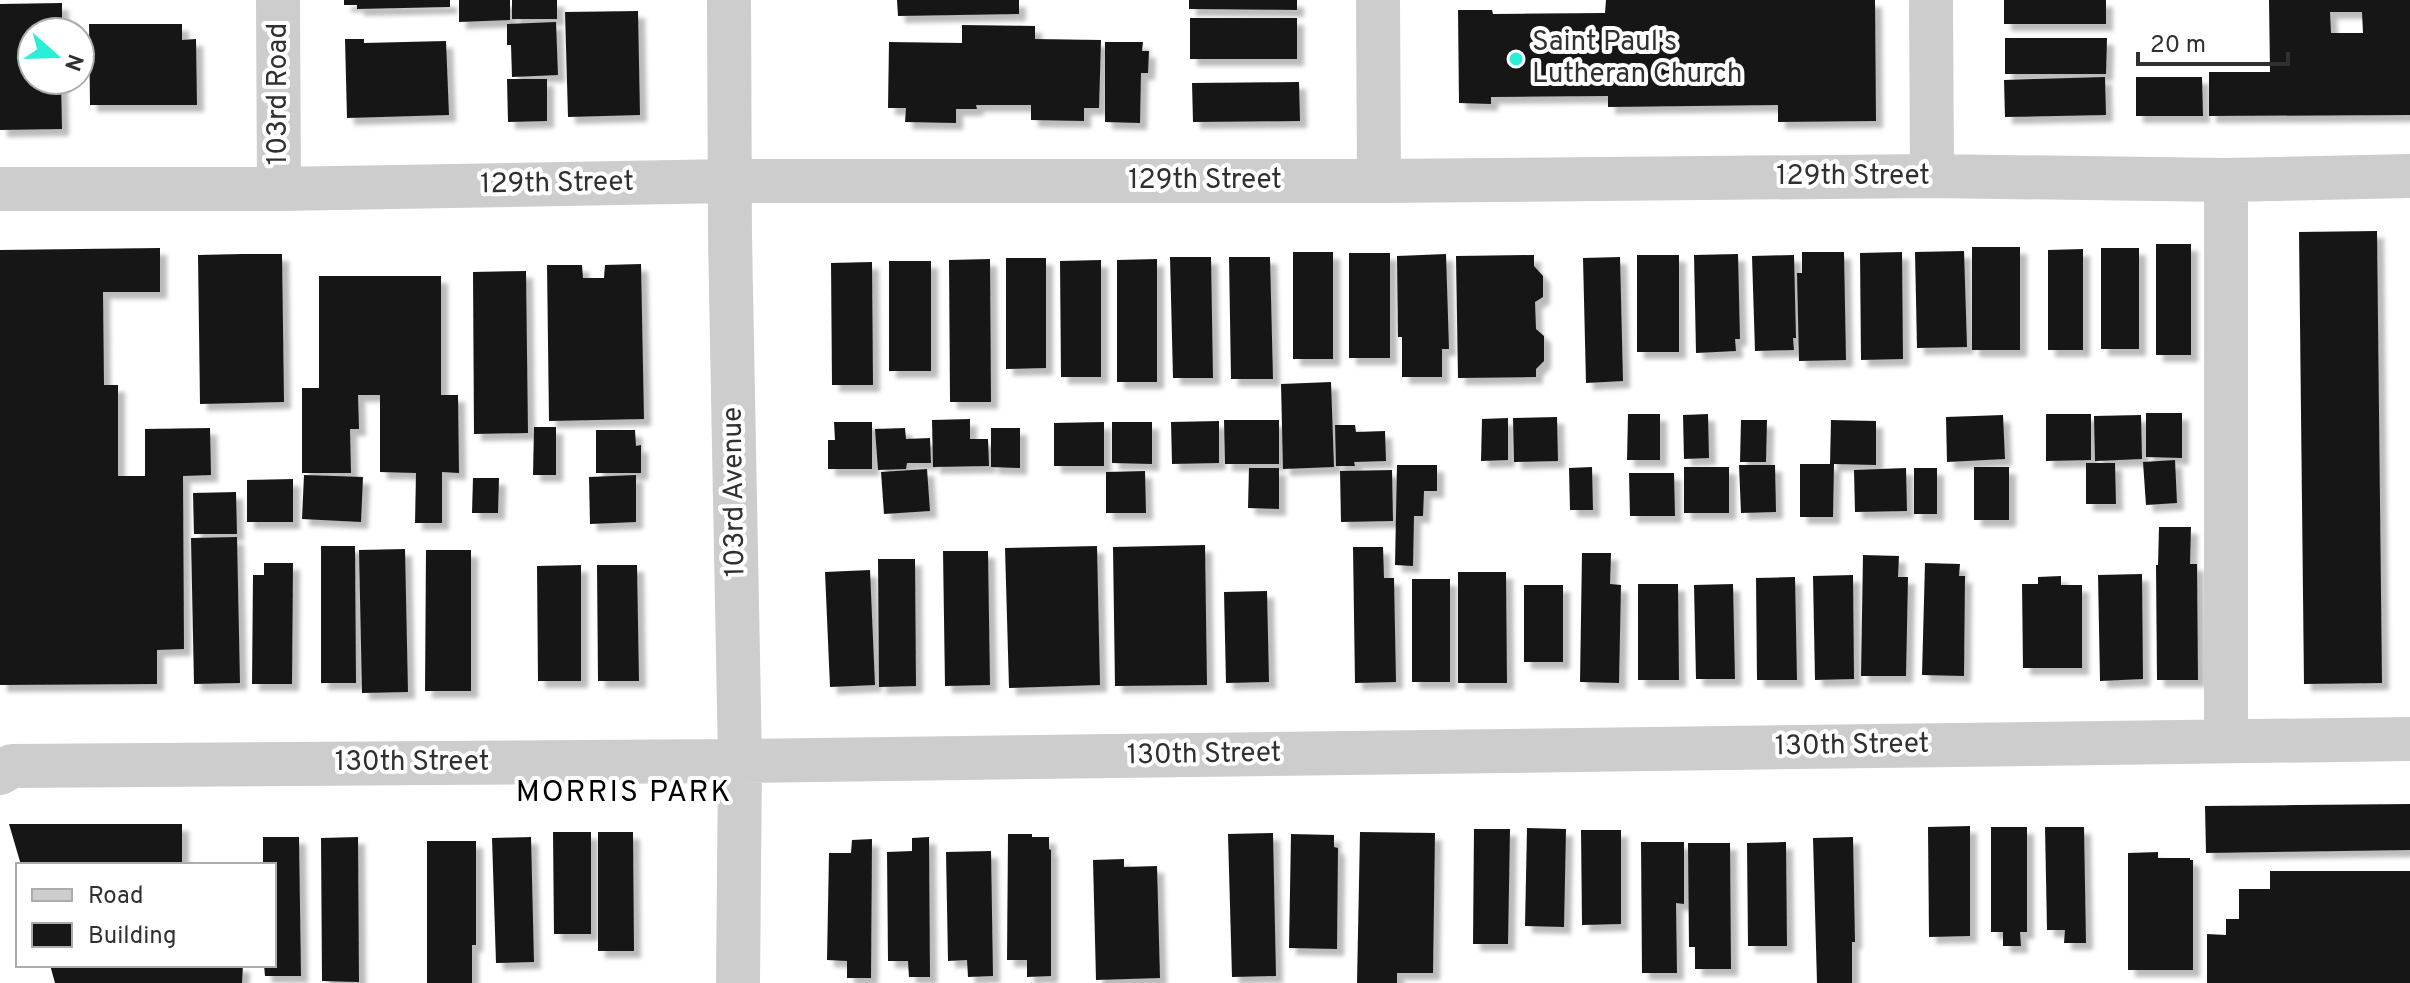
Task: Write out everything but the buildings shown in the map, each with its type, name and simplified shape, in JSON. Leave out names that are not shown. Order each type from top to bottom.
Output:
[{"type":"street","name":"103rd Road","points":[[278,0],[279,189]]},
{"type":"street","name":"103rd Avenue","points":[[729,0],[740,761],[738,983]]},
{"type":"street","points":[[1378,0],[1379,181]]},
{"type":"street","points":[[1931,0],[1932,176]]},
{"type":"street","name":"129th Street","points":[[0,189],[279,189],[730,181],[1379,181],[1932,176],[2226,180],[2410,176]]},
{"type":"street","points":[[2226,180],[2226,741]]},
{"type":"street","name":"130th Street","points":[[0,773],[12,766],[740,761],[2410,739]]},
{"type":"place","name":"Saint Paul's Lutheran Church","points":[[1516,59]]},
{"type":"district","name":"MORRIS PARK","points":[[624,793]]}]
